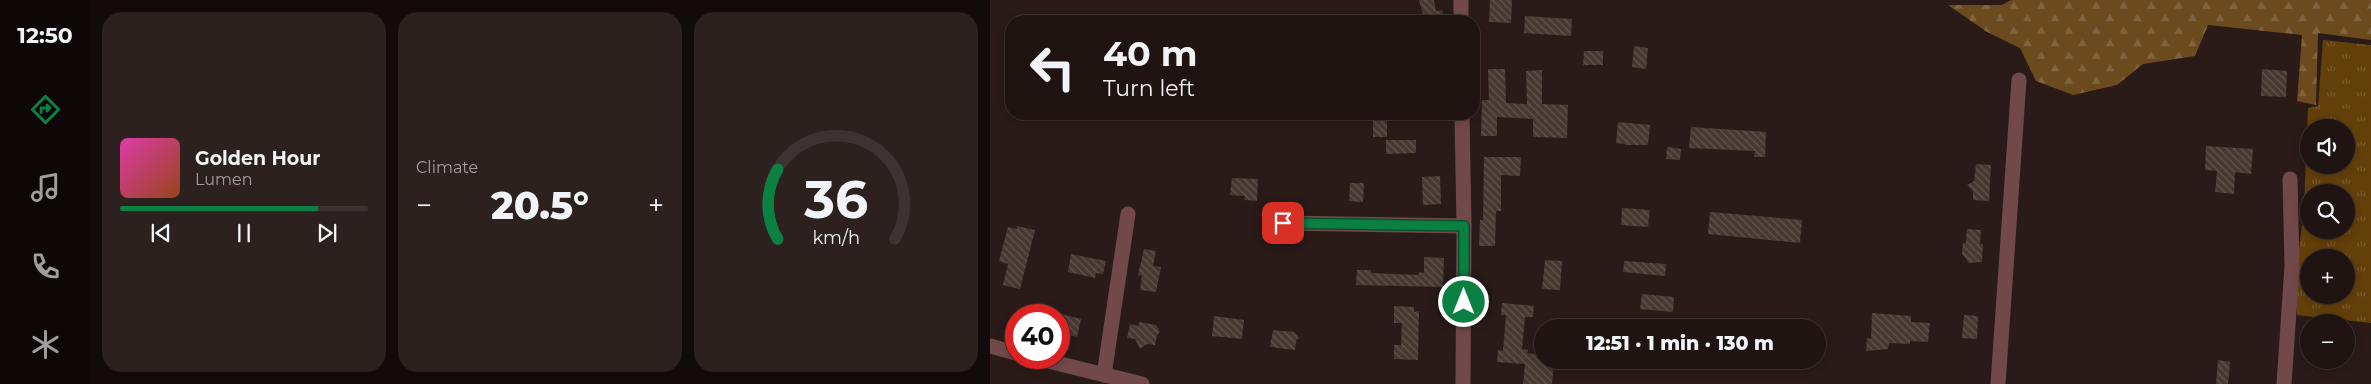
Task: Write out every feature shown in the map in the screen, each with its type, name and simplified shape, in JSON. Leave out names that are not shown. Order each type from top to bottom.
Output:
[{"type":"street","points":[[1461,0],[1462,15]]},
{"type":"street","points":[[1998,384],[2019,80]]},
{"type":"street","points":[[1462,120],[1464,226],[1463,384]]},
{"type":"street","points":[[2284,384],[2292,266],[2290,179]]},
{"type":"street","points":[[1104,374],[1128,214]]},
{"type":"street","points":[[1283,223],[1464,226]]},
{"type":"street","points":[[990,346],[1005,350]]},
{"type":"street","points":[[1070,366],[1142,384]]},
{"type":"green space","points":[[2011,0],[2371,0],[2371,40],[2318,33],[2316,105],[2297,101],[2302,35],[2208,25],[2195,56],[2143,64],[2117,85],[2073,95],[2036,81],[2020,48],[1987,32],[1948,5],[2002,5]]},
{"type":"green space","points":[[2323,40],[2371,45],[2371,323],[2355,321],[2355,314],[2297,315],[2295,282],[2300,239],[2355,239],[2355,184],[2305,184],[2305,174],[2355,174],[2355,119],[2308,119],[2308,108],[2318,106]]},
{"type":"building","points":[[1419,0],[1434,0],[1436,11],[1442,10],[1443,15],[1416,15],[1423,14]]},
{"type":"building","points":[[1490,0],[1512,0],[1511,23],[1489,22]]},
{"type":"building","points":[[1525,16],[1572,19],[1571,36],[1524,33]]},
{"type":"building","points":[[1634,46],[1648,48],[1646,69],[1632,67]]},
{"type":"building","points":[[1584,51],[1603,51],[1603,65],[1583,65]]},
{"type":"building","points":[[1488,69],[1505,69],[1506,103],[1527,104],[1526,71],[1542,70],[1542,104],[1568,105],[1567,138],[1533,137],[1533,119],[1497,117],[1497,136],[1481,136],[1482,100],[1489,100]]},
{"type":"building","points":[[2262,69],[2287,71],[2286,97],[2261,96]]},
{"type":"building","points":[[1373,120],[1387,120],[1387,137],[1373,137]]},
{"type":"building","points":[[1618,122],[1650,125],[1648,145],[1616,143]]},
{"type":"building","points":[[1691,127],[1766,132],[1765,157],[1754,157],[1755,151],[1689,148]]},
{"type":"building","points":[[1386,140],[1416,140],[1416,153],[1386,154]]},
{"type":"building","points":[[2206,146],[2253,149],[2251,174],[2235,172],[2234,194],[2215,192],[2217,171],[2205,170]]},
{"type":"building","points":[[1667,147],[1681,149],[1680,160],[1666,159]]},
{"type":"building","points":[[1484,157],[1521,157],[1520,176],[1501,175],[1501,211],[1496,211],[1495,246],[1479,246],[1480,220],[1483,220]]},
{"type":"building","points":[[1976,164],[1991,165],[1989,201],[1973,200],[1973,191],[1967,185],[1974,181]]},
{"type":"building","points":[[1440,176],[1441,204],[1423,205],[1422,177]]},
{"type":"building","points":[[1232,178],[1258,179],[1257,201],[1244,200],[1245,196],[1230,195]]},
{"type":"building","points":[[1350,183],[1364,183],[1363,202],[1349,201]]},
{"type":"building","points":[[1622,208],[1650,210],[1648,227],[1621,225]]},
{"type":"building","points":[[1710,212],[1802,220],[1800,243],[1708,234]]},
{"type":"building","points":[[1017,226],[1035,230],[1020,289],[1003,285],[1008,264],[999,261],[1008,227],[1017,229]]},
{"type":"building","points":[[1967,229],[1981,230],[1980,244],[1983,244],[1982,262],[1969,263],[1962,254],[1963,243],[1966,243]]},
{"type":"building","points":[[1144,249],[1156,251],[1153,266],[1161,267],[1156,292],[1140,290],[1142,276],[1138,275]]},
{"type":"building","points":[[1071,254],[1106,261],[1103,274],[1096,273],[1095,278],[1068,272]]},
{"type":"building","points":[[1424,257],[1444,258],[1443,287],[1356,285],[1357,270],[1371,270],[1371,273],[1418,275],[1419,272],[1424,273]]},
{"type":"building","points":[[1545,260],[1562,261],[1560,290],[1542,289]]},
{"type":"building","points":[[1624,261],[1666,264],[1665,276],[1623,272]]},
{"type":"building","points":[[1642,294],[1674,297],[1673,312],[1640,309]]},
{"type":"building","points":[[1502,303],[1534,306],[1533,317],[1525,317],[1522,349],[1528,350],[1527,353],[1534,354],[1534,369],[1553,369],[1552,384],[1523,384],[1525,364],[1497,362],[1498,350],[1503,351],[1506,315],[1501,315]]},
{"type":"building","points":[[1394,306],[1414,307],[1414,312],[1419,311],[1418,360],[1394,359],[1394,345],[1401,345],[1402,323],[1394,323]]},
{"type":"building","points":[[1872,313],[1911,316],[1911,322],[1930,323],[1928,342],[1910,341],[1910,344],[1889,343],[1888,349],[1866,351],[1867,338],[1871,339]]},
{"type":"building","points":[[1964,315],[1978,316],[1977,339],[1962,338]]},
{"type":"building","points":[[1070,316],[1081,319],[1077,337],[1070,335]]},
{"type":"building","points":[[1214,316],[1244,320],[1242,339],[1212,336]]},
{"type":"building","points":[[1139,322],[1156,325],[1160,332],[1157,335],[1155,345],[1147,344],[1140,349],[1135,339],[1127,338],[1130,324],[1138,326]]},
{"type":"building","points":[[1273,330],[1294,332],[1299,338],[1296,341],[1295,350],[1270,347]]},
{"type":"building","points":[[2218,360],[2230,362],[2228,384],[2216,384]]},
{"type":"route","points":[[1283,223],[1464,226],[1464,302]]}]
